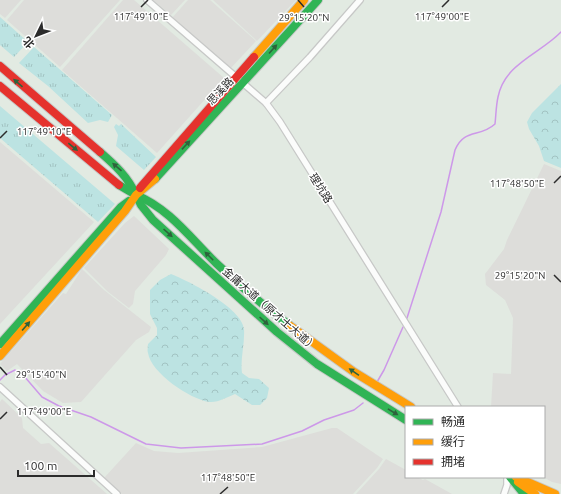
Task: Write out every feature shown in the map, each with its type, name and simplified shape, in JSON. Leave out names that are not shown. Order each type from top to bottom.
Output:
[{"type":"main road","name":"思溪路","points":[[0,344],[121,207],[152,182],[239,81],[304,0]]},
{"type":"main road","name":"思溪路","points":[[239,81],[318,0]]},
{"type":"main road","name":"金庸大道（原才士大道）","points":[[0,66],[118,168],[130,182],[140,205],[153,220],[277,332],[318,364],[405,419]]},
{"type":"main road","name":"金庸大道（原才士大道）","points":[[0,86],[117,184],[155,204],[212,260],[311,344],[376,387],[409,406]]},
{"type":"main road","name":"思溪路","points":[[0,356],[125,211],[136,195]]},
{"type":"main road","points":[[370,397],[376,387]]},
{"type":"main road","points":[[512,478],[524,494]]},
{"type":"main road","points":[[512,478],[535,494]]},
{"type":"main road","points":[[519,478],[554,492]]},
{"type":"street","name":"理坑路","points":[[147,0],[266,103],[280,122],[457,406]]},
{"type":"street","points":[[266,103],[310,57],[360,0]]},
{"type":"street","points":[[0,387],[117,494]]},
{"type":"street","points":[[504,494],[507,486],[506,478]]},
{"type":"shaded area","points":[[0,0],[21,0],[5,18],[0,14]]},
{"type":"shaded area","points":[[24,0],[120,0],[60,67],[7,20]]},
{"type":"shaded area","points":[[123,0],[134,0],[224,78],[157,153],[62,70]]},
{"type":"shaded area","points":[[153,0],[185,0],[171,15]]},
{"type":"shaded area","points":[[188,0],[210,0],[256,41],[229,70],[172,18]]},
{"type":"shaded area","points":[[213,0],[296,0],[257,41]]},
{"type":"shaded area","points":[[0,142],[94,222],[0,324]]},
{"type":"shaded area","points":[[544,164],[561,171],[561,484],[552,482],[545,478],[545,406],[491,406],[493,373],[511,374],[513,318],[505,300],[486,285],[485,274],[504,249]]},
{"type":"shaded area","points":[[134,216],[169,249],[166,255],[135,291],[133,304],[129,308],[107,291],[84,268],[125,223]]},
{"type":"shaded area","points":[[82,269],[104,290],[151,327],[149,332],[136,340],[81,402],[63,403],[43,391],[17,364],[7,371],[0,364],[63,293],[66,294]]},
{"type":"shaded area","points":[[2,399],[22,418],[23,428],[41,444],[49,443],[107,494],[0,494],[0,402]]},
{"type":"shaded area","points":[[332,428],[337,428],[383,459],[377,468],[353,494],[122,494],[104,478],[136,443],[154,451],[178,453],[262,447]]},
{"type":"shaded area","points":[[386,459],[405,469],[405,478],[425,479],[452,494],[356,494]]},
{"type":"green space","points":[[0,17],[28,42],[14,57],[0,45]]},
{"type":"green space","points":[[34,47],[112,115],[108,122],[100,120],[88,123],[48,86],[19,63]]},
{"type":"green space","points":[[561,84],[561,168],[544,161],[539,146],[529,129],[527,122],[532,113]]},
{"type":"green space","points":[[0,106],[115,204],[98,222],[0,138]]},
{"type":"green space","points":[[116,124],[119,126],[121,124],[156,157],[144,170],[116,146],[118,135],[114,127]]},
{"type":"green space","points":[[171,274],[214,296],[225,304],[241,321],[244,329],[242,373],[249,378],[259,379],[269,388],[267,398],[260,405],[252,405],[235,394],[216,402],[201,400],[172,384],[156,369],[148,352],[148,344],[157,335],[157,328],[150,314],[150,290],[160,280]]},
{"type":"waterway","points":[[407,318],[441,212],[455,150],[463,139],[484,131],[495,124],[498,97],[502,85],[508,76],[515,67],[553,40],[561,32]]},
{"type":"waterway","points":[[377,382],[403,327]]},
{"type":"waterway","points":[[0,380],[5,375],[15,370],[24,376],[42,397],[59,406],[91,417],[146,444],[181,448],[262,444],[302,431],[324,420],[354,410],[363,403]]},
{"type":"traffic: fast","points":[[155,179],[318,0]]},
{"type":"traffic: fast","points":[[100,152],[121,172],[136,195],[148,201],[170,216],[225,272],[289,325]]},
{"type":"traffic: fast","points":[[119,185],[136,195],[141,205],[153,220],[277,332],[317,364],[405,419]]},
{"type":"traffic: fast","points":[[0,344],[121,207],[129,201]]},
{"type":"traffic: fast","points":[[511,478],[524,494]]},
{"type":"traffic: slow","points":[[254,57],[304,0]]},
{"type":"traffic: slow","points":[[0,356],[125,211],[136,195],[155,179]]},
{"type":"traffic: slow","points":[[289,325],[354,372],[409,406]]},
{"type":"traffic: slow","points":[[518,478],[555,494]]},
{"type":"traffic: slow","points":[[518,482],[535,494]]},
{"type":"traffic: jam","points":[[140,188],[254,57]]},
{"type":"traffic: jam","points":[[0,66],[100,152]]},
{"type":"traffic: jam","points":[[0,86],[119,185]]}]
